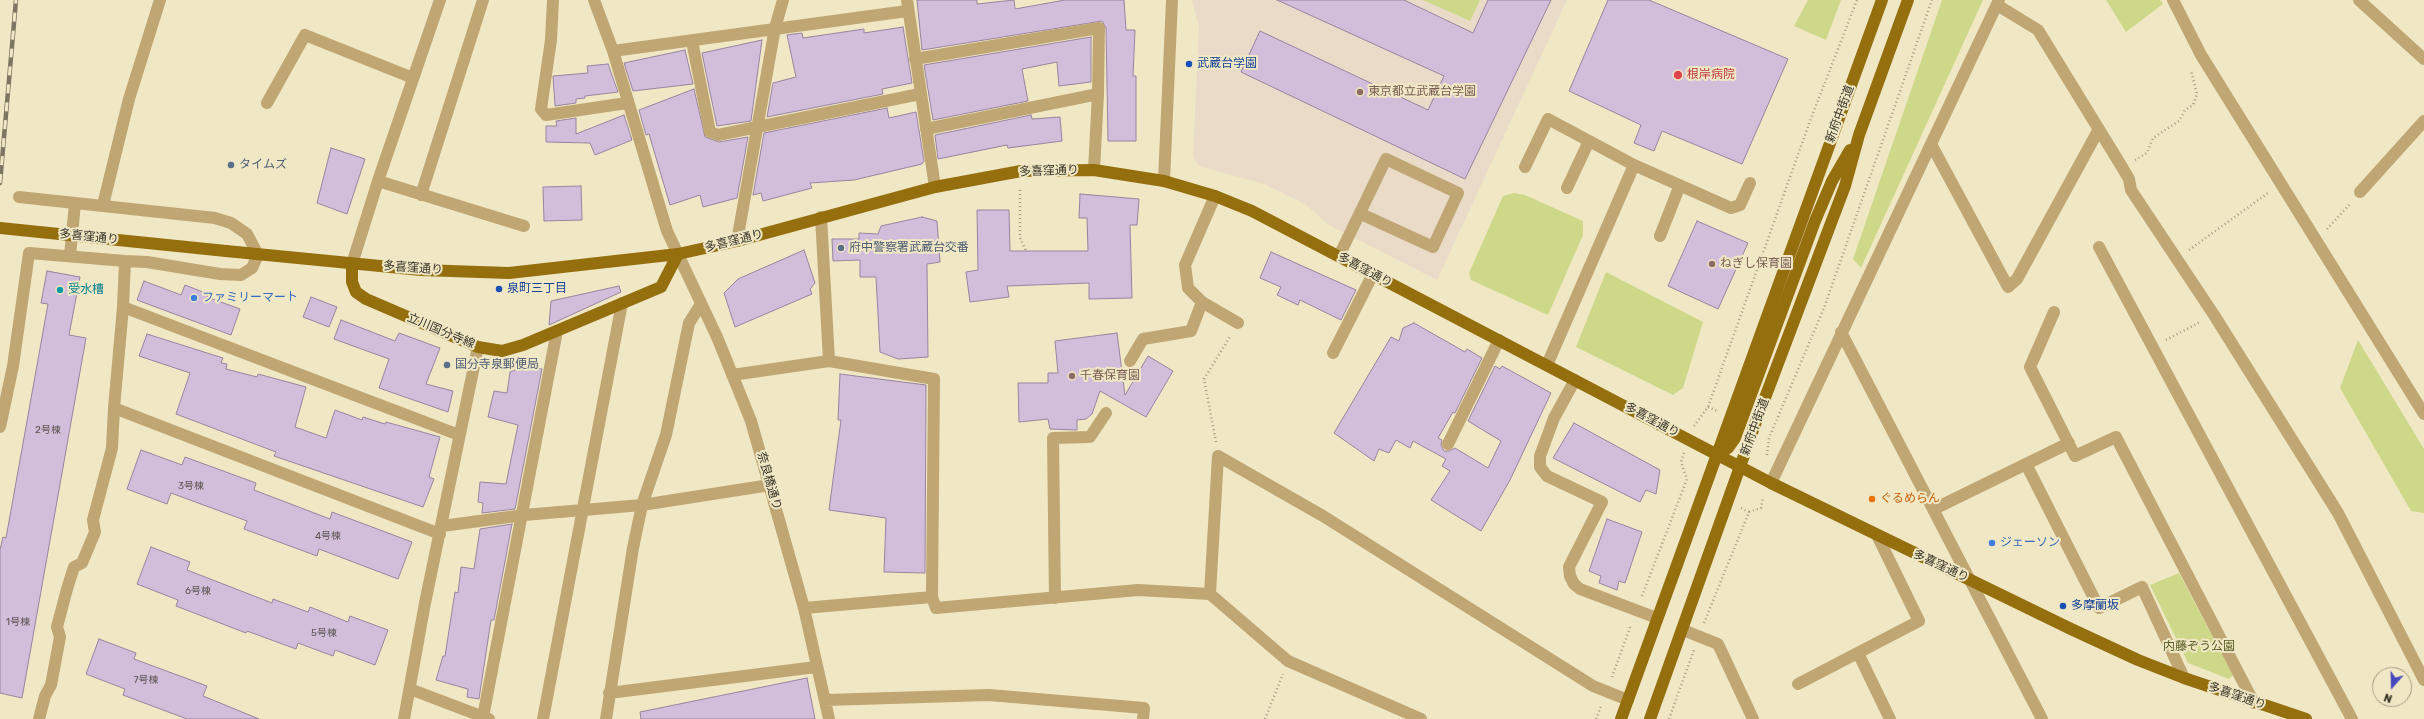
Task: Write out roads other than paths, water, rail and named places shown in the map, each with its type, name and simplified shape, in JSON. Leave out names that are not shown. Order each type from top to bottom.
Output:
[{"type":"main road","name":"新府中街道","points":[[1620,719],[1882,0]]},
{"type":"main road","name":"新府中街道","points":[[1650,719],[1845,186],[1859,134],[1908,0]]},
{"type":"main road","name":"新府中街道","points":[[1716,454],[1728,448],[1735,438],[1815,221],[1832,181],[1859,134]]},
{"type":"main road","name":"多喜窪通り","points":[[352,264],[510,273],[678,254],[737,241],[935,187],[1021,171],[1094,170],[1164,181],[1215,196],[1252,211],[1771,483],[1878,536],[2138,660],[2254,703],[2306,719]]},
{"type":"main road","name":"多喜窪通り","points":[[0,228],[258,255]]},
{"type":"main road","name":"立川国分寺線","points":[[352,264],[352,282],[356,292],[366,299],[478,346],[502,351],[557,331],[661,287],[678,254]]},
{"type":"main road","points":[[258,255],[352,264]]},
{"type":"street","points":[[103,205],[129,99],[160,0]]},
{"type":"street","points":[[352,264],[378,181],[440,0]]},
{"type":"street","points":[[421,195],[483,0]]},
{"type":"street","points":[[553,0],[551,40],[542,109],[546,116],[627,103]]},
{"type":"street","name":"奈良橋通り","points":[[594,0],[613,51],[627,103],[667,231],[701,304],[751,421],[804,608],[816,667],[829,719]]},
{"type":"street","points":[[737,241],[775,28],[783,0]]},
{"type":"street","points":[[1164,181],[1172,0]]},
{"type":"street","points":[[2173,0],[2201,55],[2282,189],[2424,414]]},
{"type":"street","points":[[2359,0],[2424,59]]},
{"type":"street","points":[[1771,483],[1998,2],[2038,30],[2129,179],[2131,190],[2178,258],[2338,513],[2424,680]]},
{"type":"street","points":[[613,51],[692,41],[907,5],[914,60],[935,187]]},
{"type":"street","points":[[914,60],[1099,28],[1098,94],[1094,170]]},
{"type":"street","points":[[267,103],[305,35],[413,78]]},
{"type":"street","points":[[692,41],[710,132],[718,135],[920,94]]},
{"type":"street","points":[[926,129],[1098,94]]},
{"type":"street","points":[[1525,167],[1548,119],[1634,165],[1731,208],[1740,205],[1750,183]]},
{"type":"street","points":[[2360,192],[2424,121]]},
{"type":"street","points":[[1931,144],[2008,287],[2017,279],[2099,129]]},
{"type":"street","points":[[1567,188],[1589,141]]},
{"type":"street","points":[[1339,256],[1361,214],[1386,159],[1458,193],[1433,247],[1361,214]]},
{"type":"street","points":[[1547,366],[1634,165]]},
{"type":"street","points":[[378,181],[524,226]]},
{"type":"street","points":[[1660,236],[1680,185]]},
{"type":"street","points":[[1215,196],[1185,265],[1188,288],[1202,302],[1238,323]]},
{"type":"street","points":[[0,428],[13,366],[30,253],[147,262],[220,274],[241,275],[252,268],[258,255],[247,234],[231,223],[215,218],[19,197]]},
{"type":"street","points":[[70,256],[75,203]]},
{"type":"street","points":[[821,217],[830,361]]},
{"type":"street","points":[[2099,247],[2352,719]]},
{"type":"street","points":[[39,719],[45,696],[51,685],[60,637],[57,627],[67,589],[74,567],[82,564],[95,532],[93,520],[112,448],[125,261]]},
{"type":"street","points":[[1333,353],[1373,274]]},
{"type":"street","points":[[1130,361],[1143,339],[1191,331],[1202,302]]},
{"type":"street","points":[[542,719],[622,303]]},
{"type":"street","points":[[606,719],[633,548],[642,506],[666,435],[689,323],[701,304]]},
{"type":"street","points":[[123,307],[459,435]]},
{"type":"street","points":[[2054,312],[2030,367],[2076,456],[2116,437],[2254,703]]},
{"type":"street","points":[[410,689],[486,718],[557,331]]},
{"type":"street","points":[[1841,332],[2042,719]]},
{"type":"street","points":[[1448,444],[1499,340]]},
{"type":"street","points":[[404,719],[459,435],[478,346]]},
{"type":"street","points":[[732,375],[830,361],[934,379],[932,598],[936,608],[1138,590],[1210,594],[1288,661],[1422,719]]},
{"type":"street","points":[[1575,380],[1554,418],[1540,456],[1540,467],[1546,476],[1602,502],[1569,568],[1574,584],[1580,589],[1657,618]]},
{"type":"street","points":[[114,408],[441,530],[524,515],[642,506],[770,485]]},
{"type":"street","points":[[1055,598],[1053,438],[1090,437],[1106,413]]},
{"type":"street","points":[[1934,509],[2069,442]]},
{"type":"street","points":[[1210,594],[1218,456],[1323,516],[1492,624],[1593,686],[1628,700]]},
{"type":"street","points":[[2026,464],[2099,608],[2142,587],[2184,678]]},
{"type":"street","points":[[1798,684],[1919,621],[1878,536]]},
{"type":"street","points":[[804,608],[932,598]]},
{"type":"street","points":[[1683,630],[1718,644],[1753,719]]},
{"type":"street","points":[[1858,653],[1890,719]]},
{"type":"street","points":[[609,693],[816,667]]},
{"type":"street","points":[[825,700],[989,695],[1144,708],[1144,719]]},
{"type":"railway","points":[[0,183],[16,0]]},
{"type":"place","name":"武蔵台学園","points":[[1189,64]]},
{"type":"place","name":"根岸病院","points":[[1678,75]]},
{"type":"place","name":"東京都立武蔵台学園","points":[[1360,92]]},
{"type":"place","name":"タイムズ","points":[[231,165]]},
{"type":"place","name":"府中警察署武蔵台交番","points":[[841,248]]},
{"type":"place","name":"ねぎし保育園","points":[[1712,264]]},
{"type":"place","name":"泉町三丁目","points":[[499,289]]},
{"type":"place","name":"受水槽","points":[[60,290]]},
{"type":"place","name":"ファミリーマート","points":[[194,298]]},
{"type":"place","name":"国分寺泉郵便局","points":[[447,365]]},
{"type":"place","name":"千春保育園","points":[[1072,376]]},
{"type":"place","name":"ぐるめらん","points":[[1872,499]]},
{"type":"place","name":"ジェーソン","points":[[1992,543]]},
{"type":"place","name":"多摩蘭坂","points":[[2063,606]]},
{"type":"park label","name":"内藤ぞう公園","points":[[2199,647]]}]
